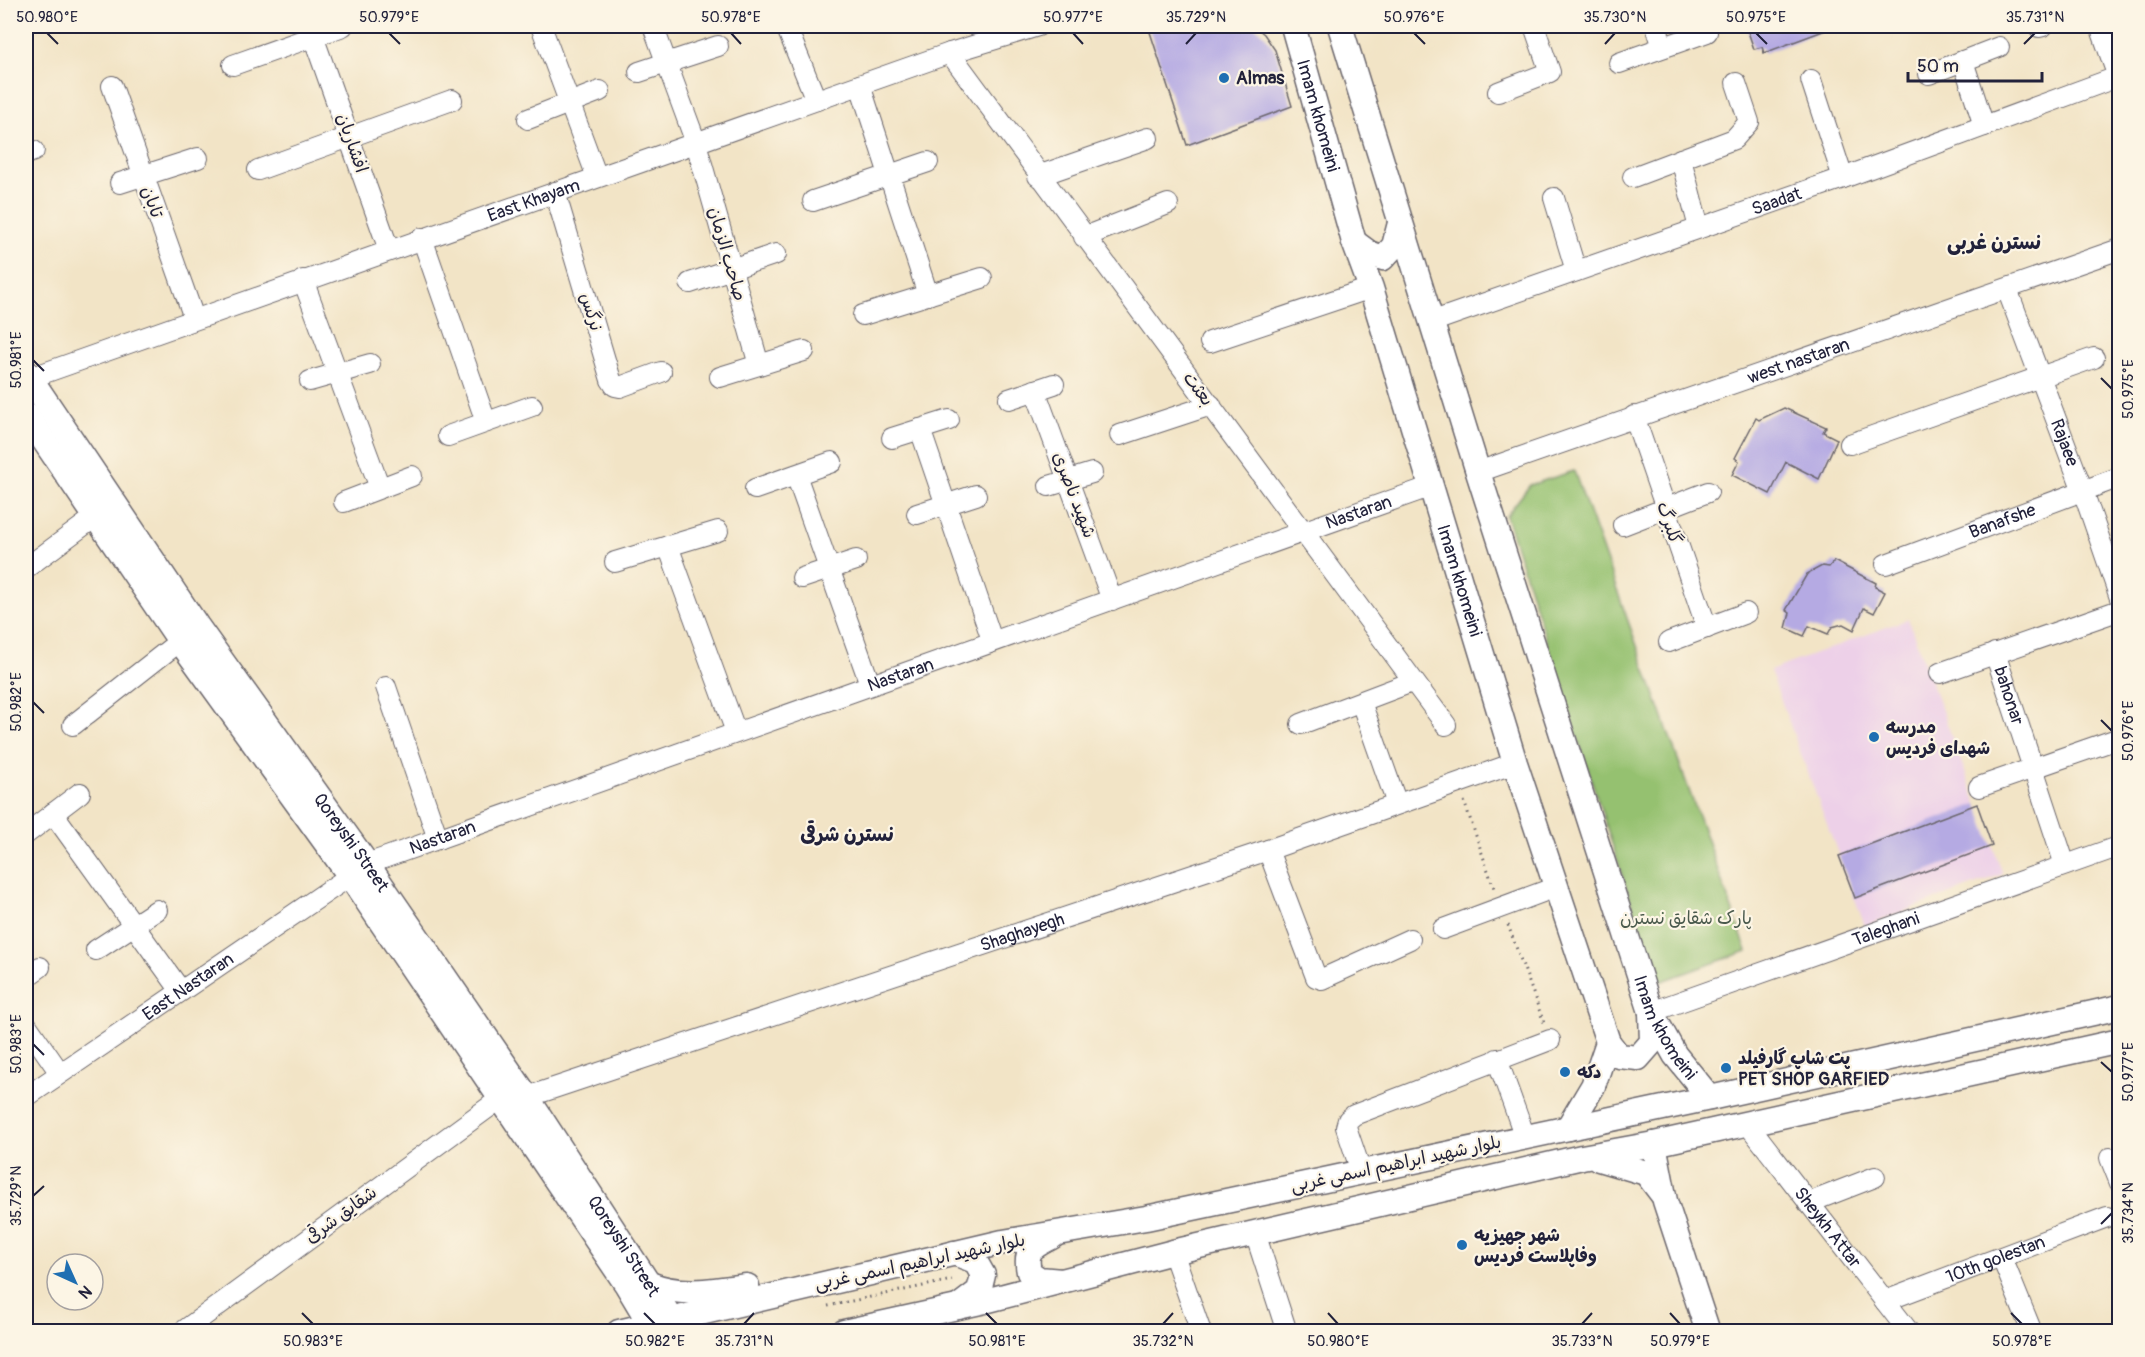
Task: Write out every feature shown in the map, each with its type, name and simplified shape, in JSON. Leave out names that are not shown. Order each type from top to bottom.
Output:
[{"type":"main road","name":"Imam khomeini","points":[[1340,26],[1478,472],[1651,1012],[1675,1056],[1710,1098]]},
{"type":"main road","name":"Imam khomeini","points":[[1292,31],[1354,242],[1371,288],[1515,763],[1608,1042]]},
{"type":"main road","points":[[1354,242],[1370,253],[1383,258],[1394,246],[1400,223]]},
{"type":"main road","name":"Qoreyshi Street","points":[[28,375],[197,626],[291,775],[358,870],[527,1098],[650,1284],[664,1326]]},
{"type":"main road","name":"Qoreyshi Street","points":[[26,414],[180,641],[291,775]]},
{"type":"main road","name":"Qoreyshi Street","points":[[358,870],[500,1099],[664,1326]]},
{"type":"main road","name":"بلوار شهید ابراهیم اسمی غربی","points":[[619,1332],[664,1326],[803,1287],[954,1253],[1146,1218],[1710,1098],[2120,1007]]},
{"type":"main road","points":[[1608,1042],[1619,1056],[1638,1058],[1652,1042],[1651,1012]]},
{"type":"main road","name":"بلوار شهید ابراهیم اسمی غربی","points":[[844,1332],[927,1322],[958,1306],[1066,1281],[1173,1252],[1581,1157],[1654,1144],[2120,1041]]},
{"type":"main road","points":[[1568,1128],[1593,1086],[1608,1042]]},
{"type":"main road","points":[[1654,1144],[1665,1201],[1708,1332]]},
{"type":"main road","points":[[1581,1157],[1610,1160],[1646,1173],[1665,1201]]},
{"type":"main road","points":[[1058,1234],[1031,1248],[1026,1258],[1029,1272],[1039,1279],[1066,1281]]},
{"type":"main road","points":[[954,1253],[975,1261],[983,1275],[979,1291],[958,1306]]},
{"type":"main road","points":[[650,1284],[678,1292],[705,1292],[775,1282],[803,1287]]},
{"type":"street","points":[[233,65],[343,26]]},
{"type":"street","points":[[541,26],[597,177]]},
{"type":"street","name":"صاحب الزمان","points":[[653,26],[696,143],[759,365]]},
{"type":"street","points":[[786,26],[816,100]]},
{"type":"street","name":"East Khayam","points":[[28,375],[950,53],[1038,26]]},
{"type":"street","points":[[1498,92],[1550,72],[1534,26]]},
{"type":"street","points":[[1656,26],[1663,48]]},
{"type":"street","points":[[2100,26],[2119,77]]},
{"type":"street","points":[[1619,63],[1707,32]]},
{"type":"street","name":"افشاریان","points":[[313,36],[389,250]]},
{"type":"street","points":[[639,72],[718,46]]},
{"type":"street","points":[[1929,74],[1999,47]]},
{"type":"street","name":"بعثت","points":[[950,53],[1038,176],[1211,405],[1300,531],[1446,725]]},
{"type":"street","points":[[1962,61],[1984,126]]},
{"type":"street","name":"Saadat","points":[[1431,322],[1843,178],[2119,77]]},
{"type":"street","points":[[1811,80],[1843,178]]},
{"type":"street","points":[[1633,177],[1734,139],[1749,122],[1736,83]]},
{"type":"street","points":[[860,85],[928,295]]},
{"type":"street","name":"تابان","points":[[112,86],[194,318]]},
{"type":"street","points":[[528,119],[600,92]]},
{"type":"street","points":[[258,170],[452,100]]},
{"type":"street","points":[[1038,176],[1148,138]]},
{"type":"street","points":[[120,183],[198,158]]},
{"type":"street","points":[[1681,159],[1699,228]]},
{"type":"street","points":[[813,201],[928,162]]},
{"type":"street","name":"نرگس","points":[[555,192],[611,380],[615,386],[620,387],[661,372]]},
{"type":"street","points":[[1554,198],[1576,271]]},
{"type":"street","points":[[1084,237],[1168,204]]},
{"type":"street","points":[[422,238],[486,422]]},
{"type":"street","name":"west nastaran","points":[[1478,472],[2120,249]]},
{"type":"street","points":[[690,283],[776,254]]},
{"type":"street","points":[[862,315],[982,279]]},
{"type":"street","points":[[303,280],[380,488]]},
{"type":"street","points":[[1210,342],[1371,288]]},
{"type":"street","name":"Rajaee","points":[[2007,289],[2083,491],[2120,598]]},
{"type":"street","points":[[720,377],[804,351]]},
{"type":"street","points":[[1850,444],[2094,358]]},
{"type":"street","points":[[310,381],[370,364]]},
{"type":"street","points":[[1009,399],[1054,384]]},
{"type":"street","name":"شهید ناصری","points":[[1035,390],[1058,483],[1112,600]]},
{"type":"street","points":[[1120,435],[1211,405]]},
{"type":"street","points":[[448,436],[532,406]]},
{"type":"street","name":"گلبرگ","points":[[1634,417],[1664,510],[1707,628]]},
{"type":"street","points":[[892,438],[949,420]]},
{"type":"street","points":[[921,429],[992,640]]},
{"type":"street","points":[[756,489],[832,462]]},
{"type":"street","points":[[1058,483],[1092,473]]},
{"type":"street","points":[[796,475],[870,684]]},
{"type":"street","points":[[344,502],[412,476]]},
{"type":"street","name":"Banafshe","points":[[1886,564],[2120,477]]},
{"type":"street","name":"Nastaran","points":[[358,870],[438,839],[992,640],[1112,600],[1300,531],[1432,486]]},
{"type":"street","points":[[1623,525],[1708,492]]},
{"type":"street","points":[[917,514],[976,495]]},
{"type":"street","points":[[26,568],[95,517]]},
{"type":"street","points":[[615,562],[718,531]]},
{"type":"street","points":[[668,546],[736,732]]},
{"type":"street","points":[[802,578],[856,560]]},
{"type":"street","name":"bahonar","points":[[2065,865],[1995,653],[2120,610]]},
{"type":"street","points":[[1669,642],[1746,613]]},
{"type":"street","points":[[73,725],[180,641]]},
{"type":"street","points":[[1940,673],[1995,653]]},
{"type":"street","points":[[1301,724],[1412,682]]},
{"type":"street","points":[[386,687],[438,839]]},
{"type":"street","points":[[1361,702],[1397,804]]},
{"type":"street","points":[[1979,787],[2120,738]]},
{"type":"street","name":"Shaghayegh","points":[[527,1098],[1268,850],[1515,763]]},
{"type":"street","points":[[26,834],[80,794]]},
{"type":"street","points":[[53,813],[181,991]]},
{"type":"street","name":"Taleghani","points":[[1651,1012],[2120,846]]},
{"type":"street","points":[[1268,850],[1316,977],[1322,979],[1410,939]]},
{"type":"street","name":"East Nastaran","points":[[26,1097],[358,870]]},
{"type":"street","points":[[1443,929],[1556,887]]},
{"type":"street","points":[[96,950],[157,910]]},
{"type":"street","points":[[26,1024],[60,1074]]},
{"type":"street","points":[[1361,1171],[1346,1126],[1354,1114],[1550,1040]]},
{"type":"street","points":[[1497,1059],[1525,1137]]},
{"type":"street","name":"شقایق شرقی","points":[[182,1332],[500,1099]]},
{"type":"street","name":"Sheykh Attar","points":[[1747,1123],[1910,1332]]},
{"type":"street","points":[[2110,1158],[2120,1183]]},
{"type":"street","points":[[1808,1203],[1875,1177]]},
{"type":"street","name":"10th golestan","points":[[1885,1301],[2107,1216]]},
{"type":"street","points":[[1255,1233],[1287,1332]]},
{"type":"street","points":[[1173,1252],[1201,1332]]},
{"type":"street","points":[[2002,1258],[2032,1332]]},
{"type":"path","points":[[826,1307],[952,1280]]},
{"type":"shaded area","name":"مدرسه شهدای فردیس","points":[[1908,619],[2003,874],[1865,926],[1770,671]]},
{"type":"green space","name":"پارک شقایق نسترن","points":[[1574,471],[1747,951],[1657,983],[1506,516],[1530,485]]},
{"type":"building","name":"Almas","points":[[1148,26],[1254,26],[1264,34],[1275,50],[1292,106],[1187,145]]},
{"type":"building","points":[[1746,26],[1834,27],[1764,53],[1762,47],[1754,49]]},
{"type":"building","points":[[1784,408],[1826,427],[1823,432],[1837,439],[1819,479],[1786,462],[1770,494],[1732,475],[1739,461],[1735,458],[1756,418],[1759,420]]},
{"type":"building","points":[[1834,561],[1876,583],[1875,587],[1885,592],[1874,613],[1864,608],[1854,630],[1843,624],[1832,627],[1828,634],[1809,626],[1804,636],[1786,628],[1790,613],[1786,610],[1807,574],[1822,566],[1829,567]]},
{"type":"building","points":[[1977,804],[1992,846],[1855,898],[1839,856]]},
{"type":"place","name":"Almas","points":[[1224,78]]},
{"type":"place","name":"مدرسه شهدای فردیس","points":[[1874,737]]},
{"type":"place","name":"پت شاپ گارفیلد PET SHOP GARFIED","points":[[1726,1068]]},
{"type":"place","name":"دکه","points":[[1565,1072]]},
{"type":"place","name":"شهر جهیزیه وفاپلاست فردیس","points":[[1462,1245]]},
{"type":"district","name":"نسترن غربی","points":[[1994,242]]},
{"type":"district","name":"نسترن شرقی","points":[[847,834]]}]
